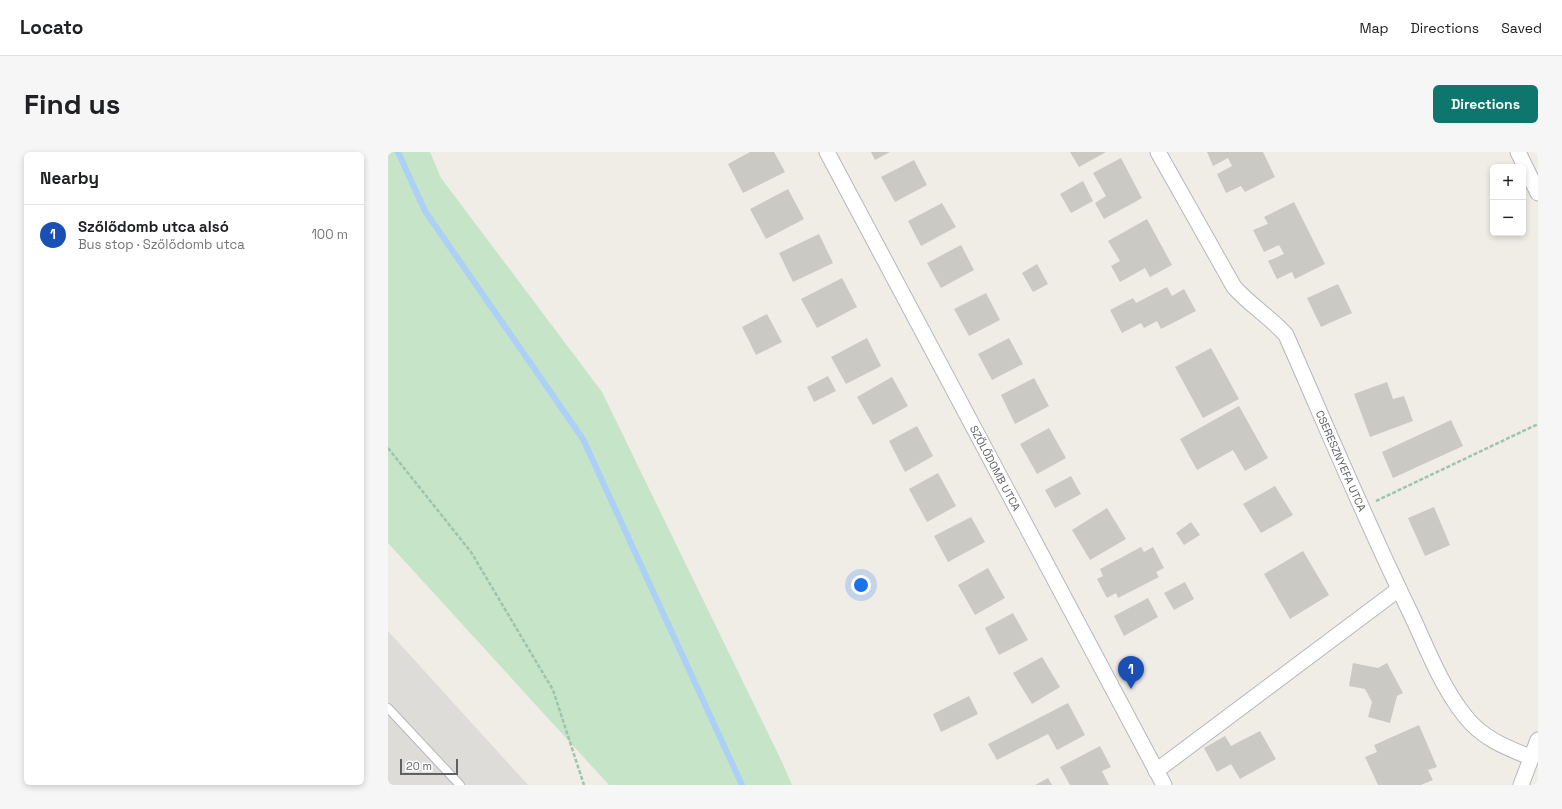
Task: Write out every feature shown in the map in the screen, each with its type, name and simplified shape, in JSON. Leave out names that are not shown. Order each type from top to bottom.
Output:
[{"type":"street","name":"SZŐLŐDOMB UTCA","points":[[826,152],[1164,785]]},
{"type":"street","name":"CSERESZNYEFA UTCA","points":[[1158,152],[1234,287],[1247,302],[1271,319],[1286,335],[1399,589],[1452,699],[1465,717],[1480,732],[1497,744],[1530,757]]},
{"type":"street","points":[[1518,152],[1538,193]]},
{"type":"street","points":[[1156,771],[1399,589]]},
{"type":"street","points":[[1521,785],[1530,757],[1538,740]]},
{"type":"lane","points":[[388,708],[460,785]]},
{"type":"path","points":[[1362,507],[1538,424]]},
{"type":"path","points":[[388,448],[471,552],[553,690],[584,785]]},
{"type":"shaded area","points":[[388,631],[528,785],[388,785]]},
{"type":"green space","points":[[388,152],[430,152],[441,178],[602,392],[792,785],[609,785],[388,543]]},
{"type":"building","points":[[750,152],[774,152],[785,172],[743,193],[728,164]]},
{"type":"building","points":[[871,152],[890,152],[875,160]]},
{"type":"building","points":[[1070,152],[1106,152],[1079,167]]},
{"type":"building","points":[[1207,152],[1263,152],[1275,177],[1245,192],[1241,186],[1226,193],[1217,174],[1232,166],[1228,158],[1213,166]]},
{"type":"building","points":[[1121,158],[1142,198],[1104,219],[1095,203],[1106,196],[1093,173]]},
{"type":"building","points":[[914,160],[927,185],[895,202],[881,177]]},
{"type":"building","points":[[1083,181],[1093,201],[1071,213],[1060,194]]},
{"type":"building","points":[[788,189],[804,219],[766,239],[750,209]]},
{"type":"building","points":[[1294,202],[1325,264],[1295,279],[1292,272],[1277,279],[1268,261],[1284,254],[1279,245],[1264,252],[1253,230],[1268,224],[1264,217]]},
{"type":"building","points":[[942,203],[956,227],[921,246],[908,221]]},
{"type":"building","points":[[1147,219],[1172,265],[1150,277],[1145,268],[1120,282],[1111,266],[1120,261],[1108,241]]},
{"type":"building","points":[[819,234],[833,263],[793,282],[779,253]]},
{"type":"building","points":[[961,245],[974,270],[941,288],[927,263]]},
{"type":"building","points":[[1037,264],[1048,284],[1033,292],[1022,273]]},
{"type":"building","points":[[842,278],[857,307],[817,328],[801,299]]},
{"type":"building","points":[[1338,284],[1352,313],[1321,327],[1307,298]]},
{"type":"building","points":[[1167,287],[1172,296],[1184,289],[1196,311],[1161,329],[1157,321],[1144,328],[1141,323],[1122,333],[1110,310],[1133,298],[1136,303]]},
{"type":"building","points":[[986,293],[1000,320],[969,336],[954,309]]},
{"type":"building","points":[[767,314],[782,342],[756,355],[742,327]]},
{"type":"building","points":[[867,338],[881,366],[846,384],[831,357]]},
{"type":"building","points":[[1009,338],[1023,364],[992,380],[978,354]]},
{"type":"building","points":[[1211,348],[1239,399],[1203,418],[1175,367]]},
{"type":"building","points":[[828,376],[836,391],[814,402],[807,387]]},
{"type":"building","points":[[892,377],[908,406],[873,425],[857,397]]},
{"type":"building","points":[[1034,378],[1049,406],[1015,424],[1001,395]]},
{"type":"building","points":[[1387,382],[1393,399],[1404,396],[1413,421],[1370,437],[1354,394]]},
{"type":"building","points":[[1239,406],[1268,458],[1245,471],[1233,450],[1197,470],[1180,439]]},
{"type":"building","points":[[1451,420],[1463,446],[1393,478],[1382,452]]},
{"type":"building","points":[[917,426],[933,456],[905,472],[889,441]]},
{"type":"building","points":[[1049,428],[1066,458],[1037,474],[1020,444]]},
{"type":"building","points":[[938,473],[956,506],[927,522],[909,489]]},
{"type":"building","points":[[1071,476],[1081,494],[1055,508],[1045,490]]},
{"type":"building","points":[[1275,486],[1293,515],[1261,533],[1243,504]]},
{"type":"building","points":[[1434,507],[1450,545],[1425,556],[1408,518]]},
{"type":"building","points":[[1107,508],[1126,539],[1090,560],[1072,530]]},
{"type":"building","points":[[971,517],[985,542],[948,562],[934,536]]},
{"type":"building","points":[[1191,522],[1200,535],[1184,545],[1176,533]]},
{"type":"building","points":[[1141,547],[1144,552],[1153,547],[1164,568],[1156,572],[1159,577],[1118,598],[1116,593],[1107,598],[1097,579],[1103,576],[1100,569]]},
{"type":"building","points":[[1303,551],[1329,595],[1290,619],[1264,574]]},
{"type":"building","points":[[988,568],[1005,598],[975,615],[958,585]]},
{"type":"building","points":[[1185,582],[1194,599],[1174,610],[1164,593]]},
{"type":"building","points":[[1148,598],[1158,617],[1124,636],[1114,616]]},
{"type":"building","points":[[1013,613],[1028,640],[999,655],[985,628]]},
{"type":"building","points":[[1042,657],[1060,687],[1032,704],[1013,673]]},
{"type":"building","points":[[1353,663],[1378,668],[1387,663],[1403,693],[1397,696],[1390,723],[1368,717],[1372,702],[1365,689],[1349,686]]},
{"type":"building","points":[[969,696],[978,714],[941,732],[933,714]]},
{"type":"building","points":[[1068,703],[1085,735],[1057,750],[1048,734],[997,760],[988,744]]},
{"type":"building","points":[[1419,725],[1437,767],[1428,770],[1433,780],[1421,785],[1378,785],[1365,757],[1377,752],[1374,745]]},
{"type":"building","points":[[1260,731],[1276,759],[1240,779],[1231,764],[1217,772],[1204,748],[1225,736],[1231,746]]},
{"type":"building","points":[[1100,746],[1111,767],[1102,771],[1109,785],[1070,785],[1060,767]]},
{"type":"building","points":[[1048,778],[1052,785],[1035,785]]},
{"type":"waterway","points":[[398,152],[425,211],[583,439],[742,785]]},
{"type":"place","name":"Szőlődomb utca alsó","points":[[1131,689]]}]
